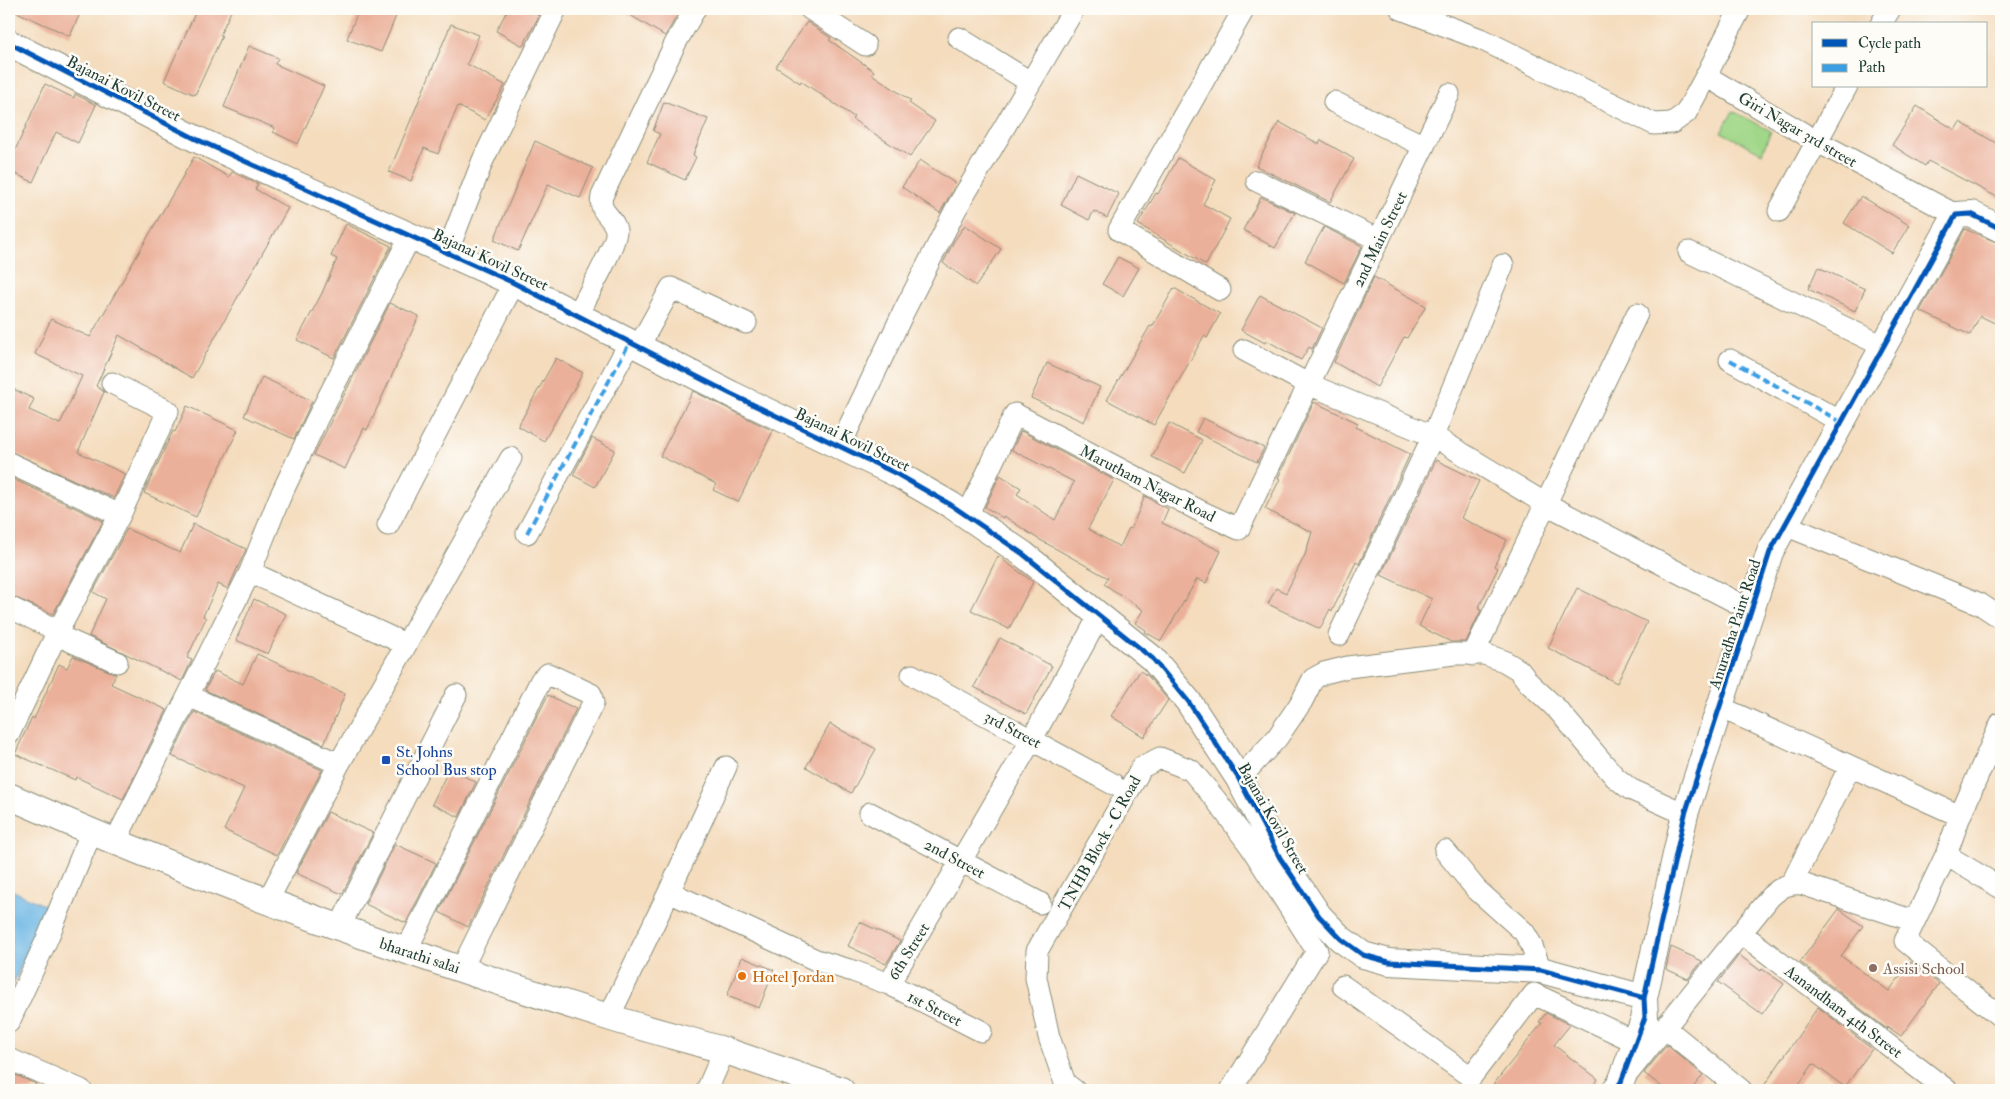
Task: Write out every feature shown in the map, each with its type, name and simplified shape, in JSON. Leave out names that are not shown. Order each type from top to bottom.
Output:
[{"type":"street","points":[[447,253],[482,160],[556,9]]},
{"type":"street","points":[[578,314],[616,238],[614,223],[603,211],[600,204],[602,196],[671,53],[695,9]]},
{"type":"street","points":[[810,9],[865,45]]},
{"type":"street","points":[[840,446],[904,311],[956,209],[1074,9]]},
{"type":"street","points":[[1220,290],[1119,230],[1244,9]]},
{"type":"street","points":[[1401,9],[1483,40],[1654,124],[1672,123],[1686,113],[1740,9]]},
{"type":"street","points":[[1883,22],[1890,9]]},
{"type":"street","points":[[959,38],[1030,82]]},
{"type":"street","name":"Bajanai Kovil Street","points":[[9,44],[196,140],[411,235],[514,283],[578,314],[731,394],[897,474],[966,516],[1023,554],[1153,659],[1188,701],[1239,779],[1280,858],[1319,916],[1341,939],[1363,955],[1389,962],[1541,970],[1644,998]]},
{"type":"street","name":"Giri Nagar 3rd street","points":[[1706,76],[1816,141],[1956,215]]},
{"type":"street","points":[[1779,211],[1846,88]]},
{"type":"street","name":"2nd Main Street","points":[[1308,384],[1449,94]]},
{"type":"street","points":[[1334,102],[1424,146]]},
{"type":"street","points":[[1257,181],[1379,240]]},
{"type":"street","points":[[1956,215],[1970,214],[2001,229]]},
{"type":"street","name":"Anuradha Paint Road","points":[[1618,1086],[1645,1017],[1644,998],[1686,814],[1770,552],[1885,347],[1956,215]]},
{"type":"street","points":[[115,842],[250,572],[279,499],[317,419],[411,235]]},
{"type":"street","points":[[1689,252],[1885,347]]},
{"type":"street","points":[[1339,635],[1433,436],[1503,265]]},
{"type":"street","points":[[388,525],[514,283]]},
{"type":"street","points":[[527,533],[634,344],[671,288],[746,323]]},
{"type":"street","points":[[1473,655],[1637,314]]},
{"type":"street","points":[[1244,350],[1308,384],[1433,436],[1546,504],[1751,610]]},
{"type":"street","points":[[1730,360],[1843,423]]},
{"type":"street","points":[[9,734],[57,633],[120,515],[168,412],[112,383]]},
{"type":"street","name":"Marutham Nagar Road","points":[[966,516],[1015,414],[1200,511],[1239,529],[1308,384]]},
{"type":"street","points":[[267,902],[339,764],[510,458]]},
{"type":"street","points":[[9,463],[120,515]]},
{"type":"street","points":[[1785,525],[1980,604],[2001,618]]},
{"type":"street","points":[[250,572],[405,644]]},
{"type":"street","points":[[9,608],[117,662]]},
{"type":"street","name":"6th Street","points":[[669,892],[816,960],[853,970],[889,984],[1032,739],[1099,616]]},
{"type":"street","points":[[1239,779],[1277,738],[1302,701],[1313,679],[1324,673],[1348,667],[1454,654],[1484,654],[1504,661],[1519,670],[1529,683],[1557,709],[1615,778],[1630,789],[1686,814]]},
{"type":"street","points":[[406,951],[541,680],[548,674],[591,694],[594,702],[462,968]]},
{"type":"street","name":"3rd Street","points":[[912,675],[1113,784]]},
{"type":"street","points":[[339,928],[456,695]]},
{"type":"street","points":[[189,696],[339,764]]},
{"type":"street","points":[[1720,707],[1960,816]]},
{"type":"street","points":[[2001,723],[1960,816],[1946,855],[1905,941],[2001,1017]]},
{"type":"street","name":"TNHB Block - C Road","points":[[1067,1088],[1049,1037],[1036,978],[1037,951],[1142,766],[1160,758],[1191,770],[1251,847],[1317,951],[1231,1090]]},
{"type":"street","points":[[1618,1086],[1770,897],[1792,882],[1850,766]]},
{"type":"street","points":[[609,1017],[726,767]]},
{"type":"street","name":"bharathi salai","points":[[9,796],[91,833],[339,928],[609,1017],[724,1051],[840,1090]]},
{"type":"street","name":"2nd Street","points":[[870,814],[1040,902]]},
{"type":"street","points":[[9,1022],[48,937],[91,833]]},
{"type":"street","points":[[1445,851],[1476,889],[1524,932],[1541,970]]},
{"type":"street","points":[[1946,855],[2001,888]]},
{"type":"street","points":[[1792,882],[1914,922]]},
{"type":"street","name":"Aanandham 4th Street","points":[[1741,933],[1947,1090]]},
{"type":"street","name":"1st Street","points":[[889,984],[981,1031]]},
{"type":"street","points":[[1343,986],[1466,1084],[1534,994],[1636,1042]]},
{"type":"street","points":[[1664,1027],[1741,1090]]},
{"type":"street","points":[[707,1090],[724,1051]]},
{"type":"street","points":[[9,1059],[81,1090]]},
{"type":"green space","points":[[1733,111],[1771,131],[1762,153],[1721,132]]},
{"type":"water","points":[[9,889],[46,906],[9,995]]},
{"type":"building","points":[[10,9],[82,9],[70,36]]},
{"type":"building","points":[[197,9],[232,9],[195,95],[164,81]]},
{"type":"building","points":[[359,9],[399,9],[381,52],[347,39]]},
{"type":"building","points":[[508,9],[540,9],[537,15],[539,16],[523,46],[496,31]]},
{"type":"building","points":[[620,9],[681,9],[665,36]]},
{"type":"building","points":[[807,22],[831,38],[829,40],[874,71],[872,74],[911,101],[909,103],[935,121],[910,157],[852,119],[854,117],[801,81],[800,83],[776,67]]},
{"type":"building","points":[[451,24],[479,35],[467,64],[505,85],[485,120],[458,106],[438,154],[424,148],[411,181],[389,172]]},
{"type":"building","points":[[249,46],[278,58],[275,64],[324,86],[298,144],[273,132],[275,128],[224,107]]},
{"type":"building","points":[[45,84],[74,98],[75,94],[96,105],[78,143],[56,132],[33,182],[9,171],[9,164]]},
{"type":"building","points":[[664,102],[708,119],[693,155],[696,157],[685,180],[647,162],[660,134],[653,131]]},
{"type":"building","points":[[1917,106],[1955,130],[1960,122],[2001,146],[2001,199],[1928,161],[1925,166],[1892,145]]},
{"type":"building","points":[[1279,122],[1319,144],[1321,140],[1354,159],[1330,202],[1256,166]]},
{"type":"building","points":[[535,141],[593,168],[580,198],[548,184],[518,251],[494,240]]},
{"type":"building","points":[[194,157],[229,177],[232,172],[258,184],[255,189],[288,208],[192,378],[119,335],[96,386],[104,392],[78,452],[125,474],[114,498],[9,451],[9,387],[34,399],[29,410],[60,424],[82,376],[35,354],[51,319],[90,337]]},
{"type":"building","points":[[1178,158],[1216,180],[1203,204],[1230,219],[1206,265],[1138,224],[1156,193],[1158,194]]},
{"type":"building","points":[[920,160],[956,184],[940,213],[902,187]]},
{"type":"building","points":[[1076,173],[1119,194],[1107,218],[1094,211],[1089,220],[1061,205]]},
{"type":"building","points":[[1861,196],[1909,225],[1892,253],[1844,223]]},
{"type":"building","points":[[1261,197],[1295,213],[1275,248],[1243,230]]},
{"type":"building","points":[[346,224],[391,246],[334,358],[297,340],[322,293],[337,259],[331,256]]},
{"type":"building","points":[[965,225],[1001,249],[976,286],[943,263],[954,241]]},
{"type":"building","points":[[1324,227],[1362,246],[1344,283],[1305,261]]},
{"type":"building","points":[[1965,229],[2001,244],[2001,326],[1980,316],[1970,335],[1920,311]]},
{"type":"building","points":[[1118,257],[1139,268],[1123,296],[1102,284]]},
{"type":"building","points":[[1818,267],[1865,289],[1855,311],[1808,289]]},
{"type":"building","points":[[1374,277],[1426,306],[1407,338],[1404,337],[1377,387],[1334,362]]},
{"type":"building","points":[[1174,288],[1220,314],[1207,338],[1204,336],[1154,425],[1107,400]]},
{"type":"building","points":[[1260,295],[1322,328],[1312,349],[1309,347],[1301,360],[1266,340],[1265,343],[1241,330]]},
{"type":"building","points":[[390,303],[419,316],[367,430],[364,428],[345,469],[314,455]]},
{"type":"building","points":[[556,358],[583,373],[544,441],[518,426]]},
{"type":"building","points":[[1047,363],[1100,387],[1084,422],[1031,398]]},
{"type":"building","points":[[262,377],[312,401],[294,439],[244,416]]},
{"type":"building","points":[[693,391],[773,431],[738,502],[713,490],[716,484],[660,456]]},
{"type":"building","points":[[1314,402],[1358,423],[1356,427],[1410,454],[1359,564],[1356,562],[1332,611],[1330,609],[1320,629],[1268,604],[1276,588],[1286,593],[1305,555],[1312,532],[1265,509]]},
{"type":"building","points":[[187,406],[238,430],[196,517],[144,493]]},
{"type":"building","points":[[1203,418],[1264,448],[1257,462],[1196,432]]},
{"type":"building","points":[[1169,423],[1202,440],[1185,473],[1152,457]]},
{"type":"building","points":[[1021,431],[1114,480],[1088,529],[1120,547],[1129,528],[1131,529],[1145,496],[1168,509],[1162,523],[1221,551],[1206,583],[1197,579],[1161,641],[1145,632],[1146,630],[1135,623],[1143,610],[1104,584],[1108,578],[1035,537],[1004,516],[1003,518],[985,507],[1000,475],[1021,488],[1017,494],[1055,520],[1074,482],[1012,450]]},
{"type":"building","points":[[592,438],[615,450],[595,487],[573,475]]},
{"type":"building","points":[[1436,460],[1479,481],[1461,518],[1507,540],[1494,566],[1498,568],[1478,609],[1481,610],[1466,642],[1451,642],[1419,626],[1432,599],[1381,575]]},
{"type":"building","points":[[9,477],[103,521],[53,614],[9,595]]},
{"type":"building","points":[[193,524],[246,549],[228,589],[218,584],[203,616],[206,618],[187,658],[192,660],[182,681],[89,636],[106,599],[93,592],[127,529],[180,553]]},
{"type":"building","points":[[998,556],[1033,582],[1009,629],[971,610]]},
{"type":"building","points":[[1577,588],[1647,622],[1617,683],[1548,648]]},
{"type":"building","points":[[254,599],[286,614],[268,654],[236,640]]},
{"type":"building","points":[[1000,638],[1052,666],[1026,714],[974,687]]},
{"type":"building","points":[[257,654],[345,694],[324,744],[205,690],[215,671],[243,684]]},
{"type":"building","points":[[73,656],[116,674],[111,684],[167,710],[123,799],[76,777],[75,780],[15,754],[32,717],[34,719],[59,664],[67,668]]},
{"type":"building","points":[[1140,671],[1148,676],[1168,700],[1144,737],[1111,716]]},
{"type":"building","points":[[548,695],[576,709],[468,927],[439,912]]},
{"type":"building","points":[[194,712],[322,770],[277,855],[224,830],[244,788],[172,756]]},
{"type":"building","points":[[830,724],[876,749],[851,793],[806,767]]},
{"type":"building","points":[[449,769],[476,782],[459,817],[432,804]]},
{"type":"building","points":[[328,812],[373,833],[342,894],[296,873]]},
{"type":"building","points":[[395,844],[436,863],[406,923],[365,904]]},
{"type":"building","points":[[1839,909],[1863,926],[1841,956],[1889,991],[1911,962],[1939,984],[1901,1036],[1888,1027],[1887,1029],[1800,962]]},
{"type":"building","points":[[860,922],[900,941],[886,964],[848,946]]},
{"type":"building","points":[[1671,947],[1702,961],[1688,979],[1666,969]]},
{"type":"building","points":[[1739,955],[1761,971],[1762,969],[1784,984],[1762,1014],[1718,982]]},
{"type":"building","points":[[742,957],[774,970],[759,1008],[727,996]]},
{"type":"building","points":[[1818,1007],[1872,1049],[1845,1087],[1813,1064],[1795,1090],[1761,1090]]},
{"type":"building","points":[[1546,1013],[1570,1025],[1554,1045],[1598,1079],[1589,1090],[1489,1090],[1542,1023],[1539,1022]]},
{"type":"building","points":[[1667,1045],[1703,1075],[1691,1090],[1666,1090],[1644,1073]]},
{"type":"building","points":[[9,1072],[36,1084],[33,1090],[9,1090]]},
{"type":"marked path","points":[[527,533],[630,342]]},
{"type":"marked path","points":[[1730,360],[1843,423]]},
{"type":"cycle path","points":[[9,43],[196,139],[514,283],[731,394],[897,474],[951,505],[1023,554],[1153,659],[1188,701],[1239,779],[1280,858],[1319,916],[1341,939],[1363,955],[1389,962],[1541,970],[1644,998]]},
{"type":"cycle path","points":[[1615,1090],[1621,1082],[1645,1017],[1644,998],[1685,814],[1770,552],[1956,215],[1971,214],[2001,229]]},
{"type":"place","name":"St. Johns School Bus stop","points":[[386,760]]},
{"type":"place","name":"Assisi School","points":[[1873,968]]},
{"type":"place","name":"Hotel Jordan","points":[[742,976]]}]
